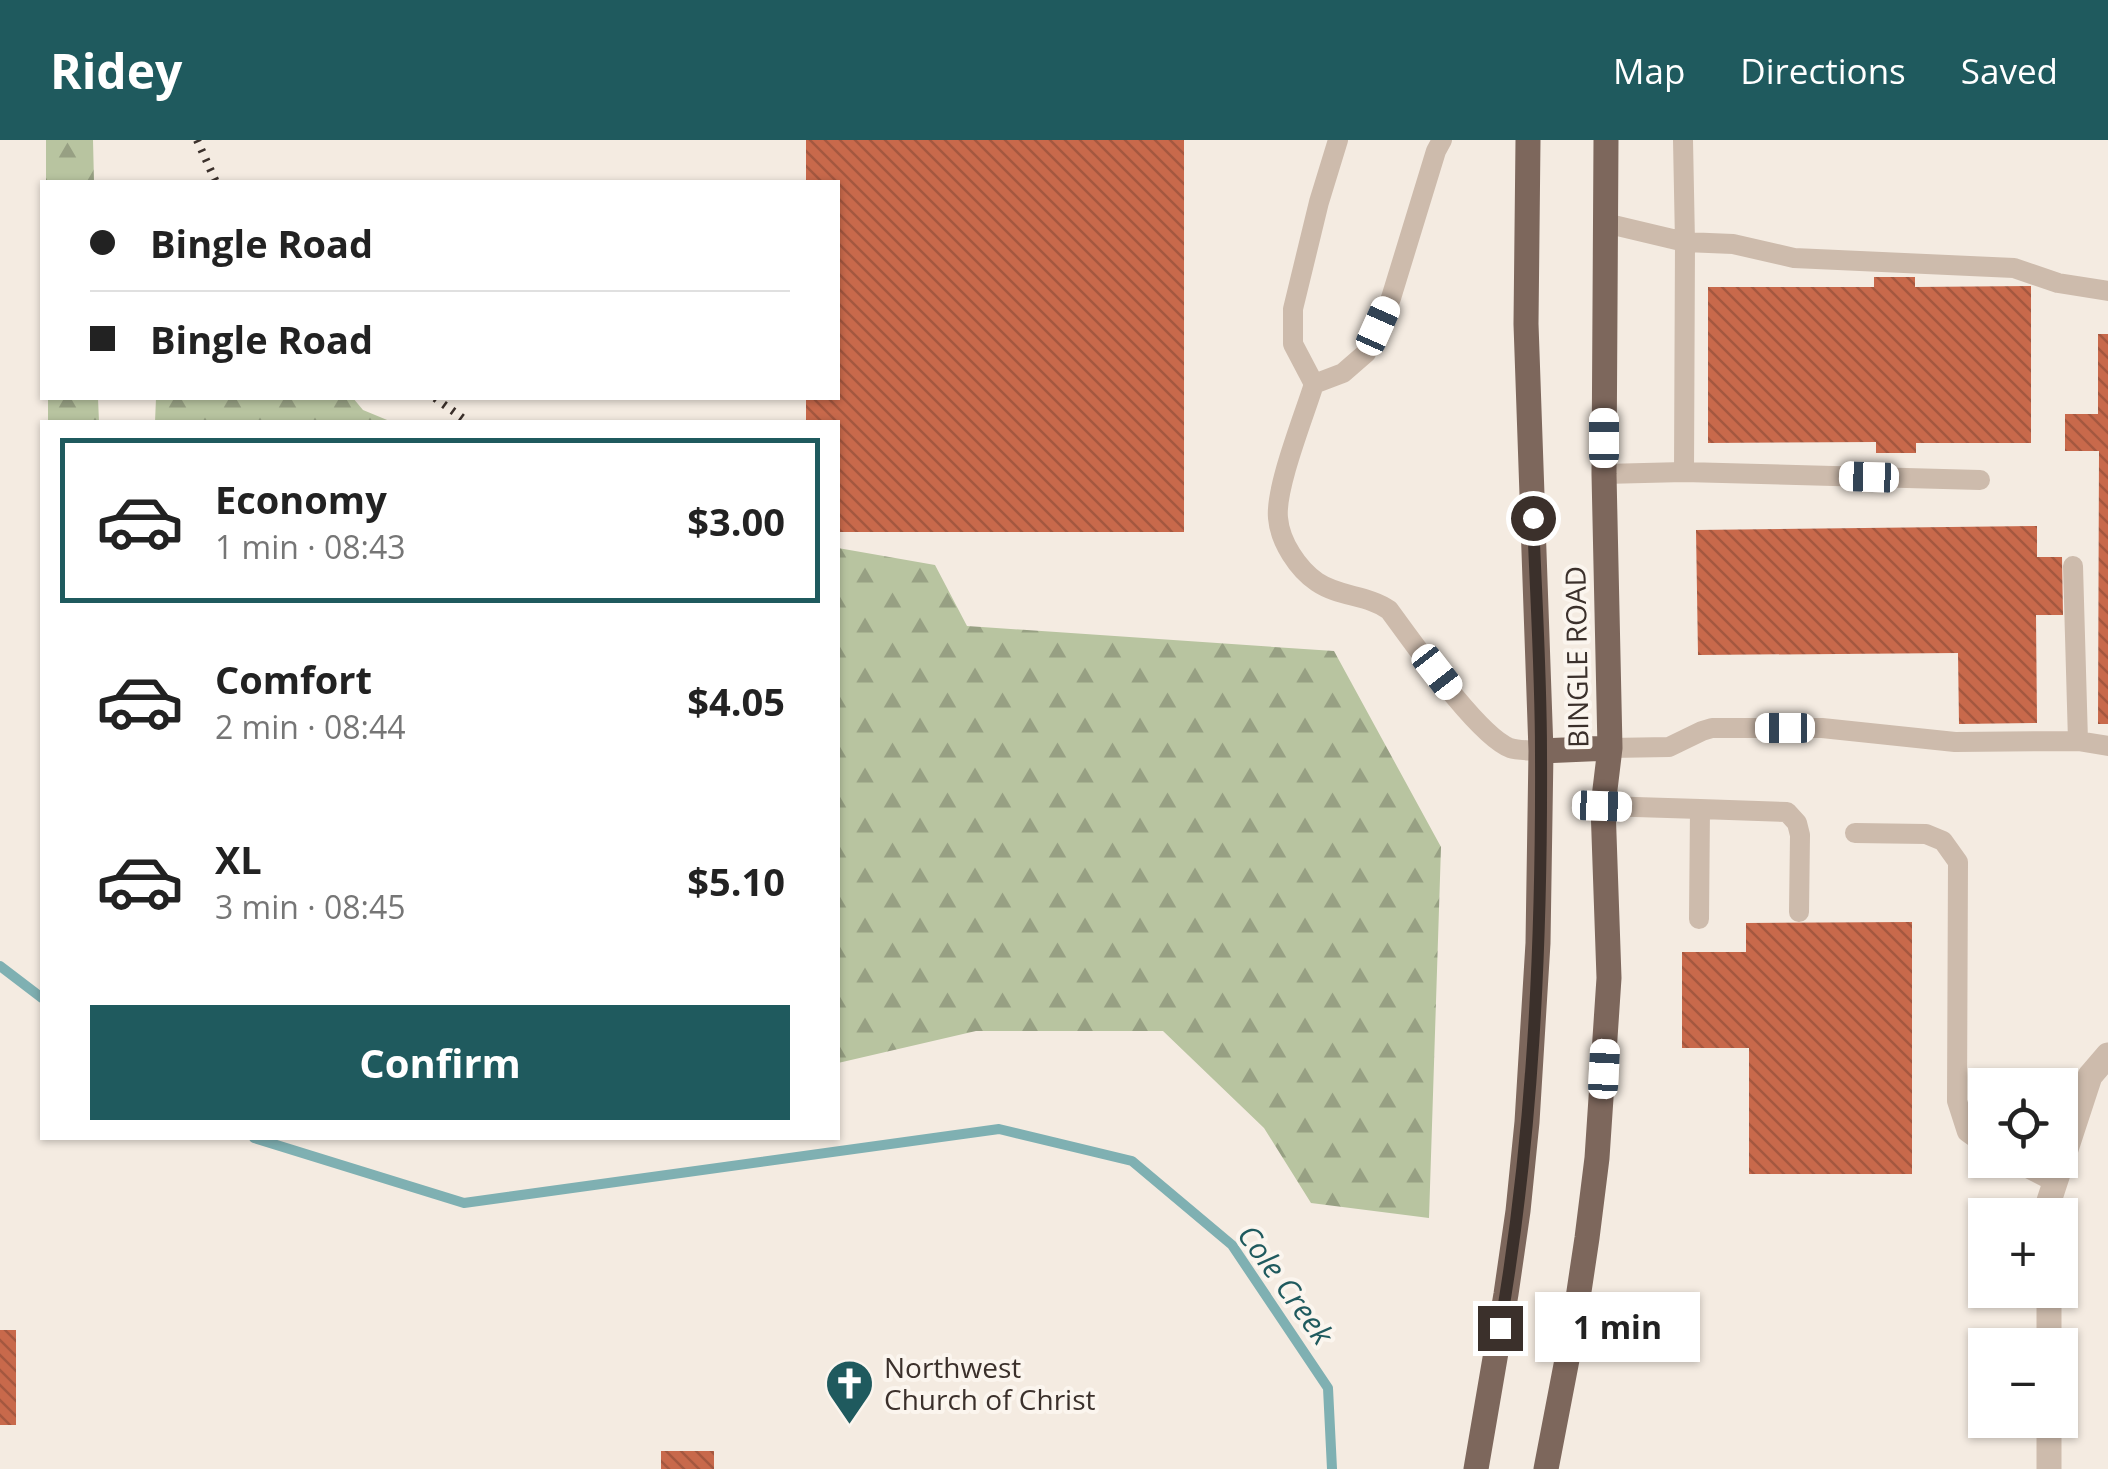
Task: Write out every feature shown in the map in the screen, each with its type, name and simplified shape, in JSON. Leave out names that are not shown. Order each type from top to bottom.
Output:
[{"type":"main road","name":"BINGLE ROAD","points":[[1482,1468],[1527,1122],[1538,943],[1541,751],[1526,324],[1528,140]]},
{"type":"main road","name":"BINGLE ROAD","points":[[1546,1469],[1575,1318],[1596,1158],[1610,978],[1602,806],[1610,748],[1604,474],[1606,140]]},
{"type":"main road","points":[[1541,751],[1610,748]]},
{"type":"street","points":[[2050,1198],[2090,1076],[2108,1055]]},
{"type":"street","points":[[2049,1438],[2049,1469]]},
{"type":"lane","points":[[1338,140],[1294,309],[1294,344],[1314,384],[1280,491],[1278,517],[1282,538],[1298,565],[1314,580],[1389,610],[1495,740],[1515,750],[1541,751]]},
{"type":"lane","points":[[1314,384],[1343,373],[1366,353],[1391,298],[1442,140]]},
{"type":"lane","points":[[1683,140],[1684,472]]},
{"type":"lane","points":[[1606,223],[1686,242],[1733,244],[1794,258],[2014,268],[2058,283],[2108,291]]},
{"type":"lane","points":[[1604,474],[1684,472],[1980,480]]},
{"type":"lane","points":[[2072,566],[2078,741]]},
{"type":"lane","points":[[1610,748],[1669,747],[1712,728],[1842,730],[1954,742],[2078,741],[2108,746]]},
{"type":"lane","points":[[1602,806],[1787,812],[1797,822],[1800,835],[1799,912]]},
{"type":"lane","points":[[1699,919],[1700,809]]},
{"type":"lane","points":[[1855,833],[1926,834],[1943,841],[1958,862],[1956,1101],[1968,1133]]},
{"type":"lane","points":[[2047,1178],[2055,1182]]},
{"type":"green space","points":[[46,140],[93,140],[94,180],[46,180]]},
{"type":"green space","points":[[48,400],[98,400],[99,420],[48,420]]},
{"type":"green space","points":[[156,400],[355,400],[363,410],[387,420],[155,420]]},
{"type":"green space","points":[[840,548],[935,565],[967,626],[1334,651],[1441,847],[1429,1218],[1311,1203],[1264,1128],[1163,1031],[976,1031],[840,1063]]},
{"type":"building","points":[[806,140],[1184,140],[1184,532],[840,532],[840,420],[806,420],[806,400],[840,400],[840,180],[806,180]]},
{"type":"building","points":[[1874,277],[1915,277],[1915,287],[2031,286],[2031,443],[1916,443],[1916,453],[1876,453],[1876,442],[1708,443],[1708,287],[1874,287]]},
{"type":"building","points":[[2098,334],[2108,334],[2108,724],[2098,724],[2099,451],[2065,451],[2065,414],[2098,414]]},
{"type":"building","points":[[2037,526],[2037,557],[2062,557],[2063,615],[2036,615],[2037,723],[1959,724],[1958,653],[1698,655],[1696,530]]},
{"type":"building","points":[[1912,922],[1912,1174],[1749,1174],[1749,1048],[1682,1048],[1682,952],[1746,952],[1746,923]]},
{"type":"building","points":[[0,1330],[16,1330],[16,1425],[0,1425]]},
{"type":"building","points":[[661,1451],[714,1451],[714,1469],[661,1469]]},
{"type":"waterway","name":"Cole Creek","points":[[0,966],[40,996]]},
{"type":"waterway","name":"Cole Creek","points":[[260,1140],[464,1203],[999,1129],[1132,1161],[1232,1245],[1328,1388],[1332,1469]]},
{"type":"railway","points":[[197,140],[215,180]]},
{"type":"railway","points":[[438,400],[465,420]]},
{"type":"place","name":"Northwest Church of Christ","points":[[849,1426]]},
{"type":"route","points":[[1500,1328],[1527,1122],[1538,943],[1541,751],[1533,518]]}]
